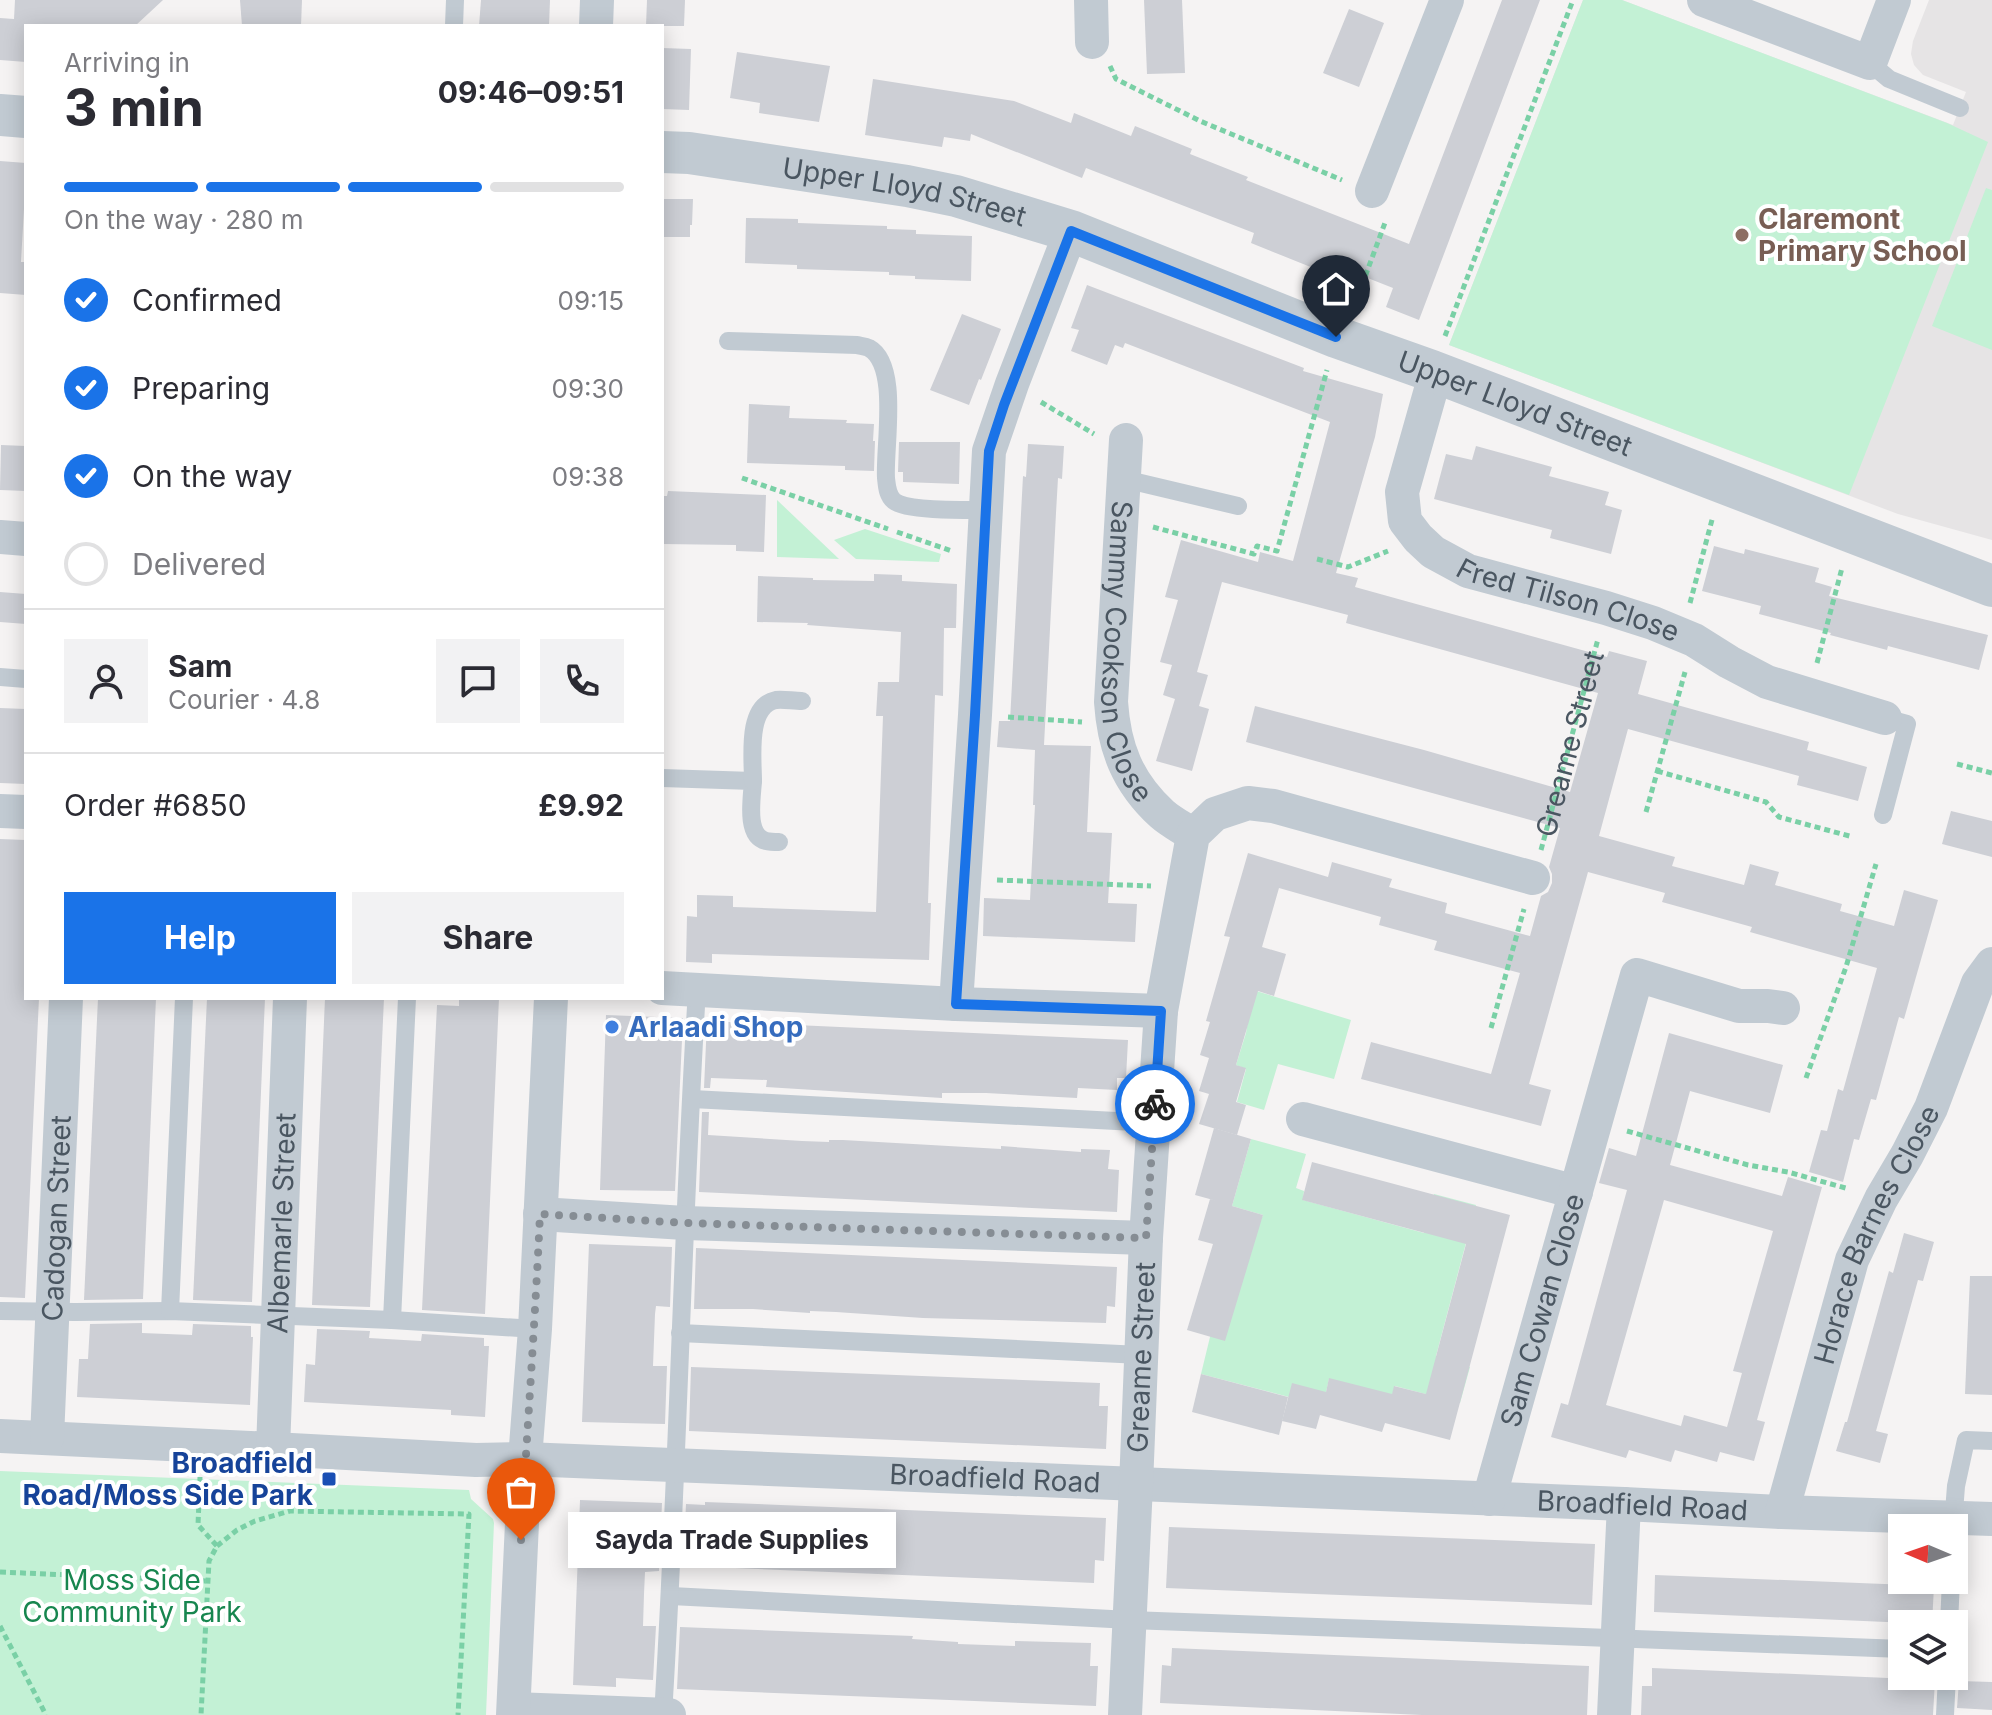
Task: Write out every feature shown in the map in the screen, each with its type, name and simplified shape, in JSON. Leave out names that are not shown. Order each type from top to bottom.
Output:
[{"type":"street","points":[[596,24],[597,0]]},
{"type":"street","points":[[1091,0],[1092,42]]},
{"type":"street","points":[[1372,191],[1447,0]]},
{"type":"street","points":[[1704,0],[1870,63],[1894,0]]},
{"type":"street","points":[[0,115],[24,117]]},
{"type":"street","name":"Upper Lloyd Street","points":[[664,152],[689,153],[919,189],[970,200],[1071,231],[1338,338],[1992,586]]},
{"type":"street","points":[[956,1004],[989,451],[1071,231]]},
{"type":"street","points":[[1418,538],[1405,521],[1402,492],[1434,372]]},
{"type":"street","name":"Sammy Cookson Close","points":[[1126,440],[1111,702],[1113,723],[1121,758],[1137,786],[1163,814],[1193,835]]},
{"type":"street","points":[[0,537],[24,539]]},
{"type":"street","name":"Fred Tilson Close","points":[[1418,538],[1433,552],[1468,571],[1606,608],[1688,638],[1767,682],[1885,718]]},
{"type":"street","points":[[1193,835],[1215,814],[1248,803],[1273,806],[1533,878]]},
{"type":"street","points":[[0,811],[24,812]]},
{"type":"street","name":"Greame Street","points":[[1125,1715],[1146,1238],[1161,1011],[1193,835]]},
{"type":"street","name":"Horace Barnes Close","points":[[1782,1512],[1852,1260],[1931,1108],[1978,983],[1992,964]]},
{"type":"street","name":"Sam Cowan Close","points":[[1489,1499],[1637,975],[1739,1006],[1783,1008]]},
{"type":"street","points":[[664,988],[956,1004],[1161,1011]]},
{"type":"street","name":"Cadogan Street","points":[[47,1438],[66,1000]]},
{"type":"street","name":"Albemarle Street","points":[[273,1449],[290,1000]]},
{"type":"street","points":[[551,1000],[514,1712],[665,1715]]},
{"type":"street","points":[[1303,1119],[1576,1192]]},
{"type":"street","points":[[540,1214],[685,1223],[1146,1238]]},
{"type":"street","name":"Broadfield Road","points":[[0,1436],[476,1460],[525,1459],[1624,1504],[1888,1519]]},
{"type":"street","points":[[1614,1715],[1624,1504]]},
{"type":"street","name":"Broadfield Road","points":[[1968,1521],[1992,1519]]},
{"type":"lane","points":[[454,24],[455,0]]},
{"type":"lane","points":[[1870,63],[1889,79],[1960,108]]},
{"type":"lane","points":[[728,341],[870,348],[883,364],[888,388],[885,466],[887,490],[894,501],[909,507],[986,510]]},
{"type":"lane","points":[[1124,479],[1238,506]]},
{"type":"lane","points":[[0,677],[24,679]]},
{"type":"lane","points":[[779,842],[756,836],[752,827],[754,724],[761,708],[774,700],[802,701]]},
{"type":"lane","points":[[1883,815],[1907,724],[1885,718]]},
{"type":"lane","points":[[664,778],[753,781]]},
{"type":"lane","points":[[665,1715],[697,990]]},
{"type":"lane","points":[[170,1311],[184,1000]]},
{"type":"lane","points":[[392,1320],[407,1000]]},
{"type":"lane","points":[[692,1099],[1154,1123]]},
{"type":"lane","points":[[0,1311],[170,1311],[535,1329]]},
{"type":"lane","points":[[680,1333],[1141,1355]]},
{"type":"lane","points":[[1954,1514],[1966,1440],[1992,1441]]},
{"type":"lane","points":[[671,1596],[1130,1620],[1888,1649]]},
{"type":"lane","points":[[1945,1715],[1946,1690]]},
{"type":"path","points":[[1434,372],[1573,0]]},
{"type":"path","points":[[1092,42],[1116,79],[1200,121],[1394,199],[1338,338],[1277,551],[1257,546],[1254,554],[1121,518]]},
{"type":"path","points":[[1012,384],[1099,437],[1126,440]]},
{"type":"path","points":[[742,478],[983,562]]},
{"type":"path","points":[[1646,812],[1722,483]]},
{"type":"path","points":[[1809,695],[1852,532]]},
{"type":"path","points":[[1317,559],[1348,567],[1418,538]]},
{"type":"path","name":"Greame Street","points":[[1491,1028],[1606,608]]},
{"type":"path","points":[[1006,717],[1113,723]]},
{"type":"path","points":[[1957,764],[1992,773]]},
{"type":"path","points":[[1657,771],[1766,802],[1779,817],[1853,837]]},
{"type":"path","points":[[1806,1078],[1846,967],[1876,864]]},
{"type":"path","points":[[995,880],[1183,887]]},
{"type":"path","points":[[1595,1122],[1881,1199]]},
{"type":"path","points":[[200,1471],[198,1525],[217,1546]]},
{"type":"path","points":[[201,1715],[209,1561],[217,1546],[237,1530],[290,1511],[469,1514],[458,1715]]},
{"type":"path","points":[[0,1572],[207,1581]]},
{"type":"path","points":[[0,1626],[46,1715]]},
{"type":"shaded area","name":"Claremont Primary School","points":[[1583,0],[1622,0],[1953,125],[1966,92],[1923,75],[1914,65],[1911,54],[1913,41],[1929,0],[1992,0],[1992,540],[1898,514],[1449,345]]},
{"type":"green space","name":"Claremont Primary School","points":[[1583,0],[1622,0],[1947,123],[1988,142],[1849,495],[1449,345]]},
{"type":"green space","points":[[1986,188],[1992,190],[1992,350],[1932,326]]},
{"type":"green space","points":[[777,500],[839,559],[777,557]]},
{"type":"green space","points":[[865,529],[941,554],[939,562],[856,559],[834,540]]},
{"type":"green space","points":[[1253,990],[1351,1020],[1334,1079],[1278,1064],[1264,1110],[1237,1102],[1246,1069],[1236,1065],[1246,1033]]},
{"type":"green space","points":[[1251,1139],[1306,1154],[1296,1188],[1304,1191],[1303,1200],[1424,1233],[1434,1194],[1476,1205],[1436,1356],[1470,1367],[1460,1403],[1395,1386],[1392,1395],[1329,1379],[1326,1392],[1289,1397],[1201,1374],[1210,1337],[1263,1215],[1232,1206]]},
{"type":"green space","name":"Moss Side Community Park","points":[[0,1471],[469,1490],[471,1499],[494,1523],[486,1715],[0,1715]]},
{"type":"building","points":[[15,0],[163,0],[137,24],[24,24],[24,62],[0,60],[0,18],[14,19]]},
{"type":"building","points":[[240,0],[302,0],[301,24],[242,24]]},
{"type":"building","points":[[481,0],[550,0],[549,24],[479,24]]},
{"type":"building","points":[[647,0],[685,0],[684,26],[646,24]]},
{"type":"building","points":[[1144,0],[1182,0],[1185,73],[1147,74]]},
{"type":"building","points":[[1502,0],[1540,0],[1419,320],[1386,307],[1393,288],[1327,262],[1323,272],[1251,243],[1254,233],[1086,168],[1082,178],[971,134],[970,141],[944,137],[942,147],[865,135],[873,79],[1014,101],[1071,123],[1074,113],[1131,136],[1135,126],[1192,149],[1190,154],[1248,177],[1246,180],[1409,244]]},
{"type":"building","points":[[1349,9],[1384,23],[1359,87],[1323,73]]},
{"type":"building","points":[[664,48],[691,49],[689,110],[664,109]]},
{"type":"building","points":[[737,52],[830,66],[819,122],[759,113],[760,103],[730,98]]},
{"type":"building","points":[[0,161],[24,163],[21,262],[24,262],[24,295],[0,293]]},
{"type":"building","points":[[664,199],[693,199],[690,237],[664,237]]},
{"type":"building","points":[[746,218],[887,226],[887,229],[916,230],[916,234],[972,236],[971,281],[915,279],[915,276],[889,275],[889,272],[797,269],[797,265],[745,263]]},
{"type":"building","points":[[1087,285],[1304,368],[1303,371],[1383,394],[1375,437],[1336,573],[1358,578],[1355,587],[1607,657],[1609,651],[1647,661],[1638,694],[1809,742],[1807,750],[1867,767],[1858,801],[1797,785],[1799,776],[1628,729],[1599,836],[1675,857],[1672,866],[1744,885],[1750,864],[1779,872],[1775,885],[1842,904],[1840,911],[1894,926],[1904,890],[1938,900],[1904,1019],[1899,1017],[1876,1100],[1871,1099],[1859,1140],[1854,1139],[1843,1182],[1809,1172],[1821,1130],[1827,1131],[1838,1089],[1843,1091],[1877,968],[1750,932],[1752,927],[1662,902],[1665,893],[1588,872],[1529,1084],[1551,1090],[1541,1126],[1361,1079],[1371,1042],[1491,1074],[1520,973],[1434,950],[1437,941],[1379,925],[1381,917],[1279,888],[1262,947],[1286,954],[1274,996],[1258,991],[1236,1065],[1246,1068],[1236,1102],[1246,1105],[1237,1135],[1199,1124],[1209,1094],[1199,1091],[1209,1058],[1200,1055],[1210,1022],[1206,1021],[1230,937],[1224,936],[1248,853],[1328,877],[1332,862],[1392,879],[1389,887],[1447,903],[1445,913],[1530,936],[1541,896],[1548,892],[1552,883],[1549,867],[1560,828],[1246,742],[1255,706],[1570,792],[1598,693],[1346,623],[1348,615],[1222,582],[1197,672],[1208,675],[1199,706],[1209,709],[1192,771],[1156,761],[1175,699],[1163,695],[1172,665],[1160,662],[1178,600],[1165,597],[1181,540],[1258,562],[1260,552],[1293,561],[1330,422],[1125,343],[1123,348],[1115,345],[1107,365],[1071,351],[1079,330],[1071,328]]},
{"type":"building","points":[[962,314],[1001,329],[969,405],[930,390]]},
{"type":"building","points":[[749,404],[790,406],[789,418],[874,424],[874,471],[845,470],[845,466],[747,463]]},
{"type":"building","points":[[899,442],[960,442],[959,484],[903,482],[903,472],[898,472]]},
{"type":"building","points":[[1028,444],[1064,446],[1062,479],[1058,478],[1044,745],[1091,746],[1087,832],[1112,833],[1108,903],[1137,904],[1135,942],[983,936],[984,898],[1030,900],[1035,750],[997,747],[999,721],[1010,721],[1023,476],[1026,477]]},
{"type":"building","points":[[1,445],[24,446],[24,491],[0,490]]},
{"type":"building","points":[[1476,446],[1552,467],[1549,476],[1609,492],[1605,505],[1622,510],[1611,554],[1550,538],[1552,530],[1434,499],[1446,454],[1472,460]]},
{"type":"building","points":[[668,491],[766,495],[764,552],[736,551],[736,545],[664,544],[664,496]]},
{"type":"building","points":[[1714,546],[1744,554],[1745,549],[1819,568],[1815,582],[1832,587],[1829,596],[1988,635],[1979,670],[1888,646],[1887,650],[1830,635],[1759,614],[1761,606],[1702,591]]},
{"type":"building","points":[[874,574],[902,575],[902,581],[957,584],[956,628],[944,628],[943,696],[935,695],[929,960],[712,954],[712,963],[686,962],[687,916],[697,917],[697,895],[733,896],[733,907],[876,912],[883,716],[876,716],[878,682],[899,682],[901,632],[808,623],[757,622],[758,576],[874,581]]},
{"type":"building","points":[[0,592],[24,594],[24,624],[0,622]]},
{"type":"building","points":[[0,708],[24,709],[24,784],[0,783]]},
{"type":"building","points":[[1951,811],[1992,821],[1992,857],[1942,844]]},
{"type":"building","points":[[0,839],[24,840],[24,1000],[39,1000],[25,1298],[0,1297]]},
{"type":"building","points":[[98,1000],[156,1000],[143,1299],[84,1300]]},
{"type":"building","points":[[207,1000],[265,1000],[252,1302],[193,1300]]},
{"type":"building","points":[[325,1000],[384,1000],[370,1307],[312,1305]]},
{"type":"building","points":[[459,1000],[499,1000],[485,1314],[422,1310],[437,1005],[459,1006]]},
{"type":"building","points":[[606,1015],[683,1018],[675,1191],[600,1190]]},
{"type":"building","points":[[707,1021],[1128,1040],[1126,1078],[1117,1078],[1117,1090],[1078,1088],[1077,1098],[942,1093],[942,1098],[766,1087],[767,1080],[711,1078],[710,1088],[704,1088]]},
{"type":"building","points":[[1669,1033],[1783,1065],[1770,1113],[1690,1091],[1670,1165],[1782,1196],[1788,1177],[1822,1187],[1757,1420],[1765,1422],[1754,1461],[1720,1452],[1717,1462],[1675,1450],[1671,1462],[1629,1450],[1626,1458],[1551,1437],[1561,1403],[1568,1405],[1627,1190],[1599,1183],[1609,1148],[1636,1156]],"holes":[[[1664,1200],[1773,1231],[1733,1371],[1742,1373],[1727,1427],[1684,1415],[1681,1426],[1606,1405]]]},
{"type":"building","points":[[702,1112],[709,1112],[708,1135],[1081,1152],[1081,1149],[1110,1150],[1108,1169],[1119,1170],[1117,1212],[699,1192]]},
{"type":"building","points":[[1214,1128],[1251,1139],[1232,1206],[1263,1215],[1225,1341],[1187,1330],[1213,1244],[1198,1240],[1210,1199],[1195,1195]]},
{"type":"building","points":[[1312,1162],[1510,1215],[1450,1440],[1385,1423],[1382,1432],[1320,1415],[1316,1429],[1282,1421],[1292,1383],[1326,1392],[1329,1378],[1392,1394],[1394,1386],[1426,1394],[1466,1244],[1302,1200]]},
{"type":"building","points":[[1904,1233],[1934,1242],[1923,1281],[1918,1280],[1876,1431],[1888,1434],[1880,1463],[1836,1451],[1889,1271],[1893,1273]]},
{"type":"building","points":[[589,1244],[672,1247],[670,1307],[656,1306],[655,1314],[653,1366],[667,1366],[665,1424],[582,1422]]},
{"type":"building","points":[[696,1248],[1117,1267],[1115,1307],[1107,1306],[1106,1323],[694,1309]]},
{"type":"building","points":[[1970,1276],[1992,1276],[1992,1395],[1965,1394]]},
{"type":"building","points":[[142,1323],[142,1333],[192,1335],[193,1324],[251,1326],[250,1405],[77,1397],[79,1359],[88,1359],[90,1324]]},
{"type":"building","points":[[317,1329],[370,1331],[369,1338],[421,1341],[422,1334],[484,1338],[484,1346],[489,1346],[485,1417],[451,1415],[451,1410],[304,1402],[306,1364],[315,1365]]},
{"type":"building","points":[[691,1367],[1100,1383],[1099,1406],[1108,1406],[1106,1449],[689,1431]]},
{"type":"building","points":[[1201,1374],[1288,1397],[1279,1435],[1192,1412]]},
{"type":"building","points":[[580,1500],[662,1503],[659,1571],[645,1572],[643,1626],[656,1626],[653,1680],[616,1678],[616,1687],[573,1685]]},
{"type":"building","points":[[705,1502],[1106,1518],[1104,1561],[1095,1560],[1094,1583],[683,1568],[686,1504],[705,1505]]},
{"type":"building","points":[[1169,1527],[1595,1544],[1592,1605],[1166,1588]]},
{"type":"building","points":[[1655,1575],[1888,1584],[1888,1594],[1934,1594],[1933,1610],[1888,1610],[1888,1622],[1654,1612]]},
{"type":"building","points":[[680,1627],[913,1636],[912,1639],[958,1644],[1015,1646],[1015,1641],[1091,1643],[1090,1666],[1098,1666],[1096,1706],[677,1689]]},
{"type":"building","points":[[1172,1648],[1589,1666],[1587,1715],[1422,1715],[1160,1703],[1162,1665],[1171,1666]]},
{"type":"building","points":[[1652,1668],[1888,1678],[1888,1690],[1934,1690],[1933,1715],[1641,1715],[1642,1686],[1652,1686]]},
{"type":"building","points":[[1968,1681],[1992,1682],[1992,1710],[1957,1708],[1958,1690],[1968,1690]]},
{"type":"way so far","points":[[521,1540],[540,1214],[685,1223],[1146,1238],[1155,1104]]},
{"type":"place","name":"Claremont Primary School","points":[[1742,235]]},
{"type":"place","name":"Arlaadi Shop","points":[[612,1027]]},
{"type":"place","name":"Broadfield Road/Moss Side Park","points":[[329,1479]]},
{"type":"place","name":"Sayda Trade Supplies","points":[[521,1540]]},
{"type":"route","points":[[1155,1104],[1161,1011],[956,1004],[989,451],[1071,231],[1336,337]]}]
